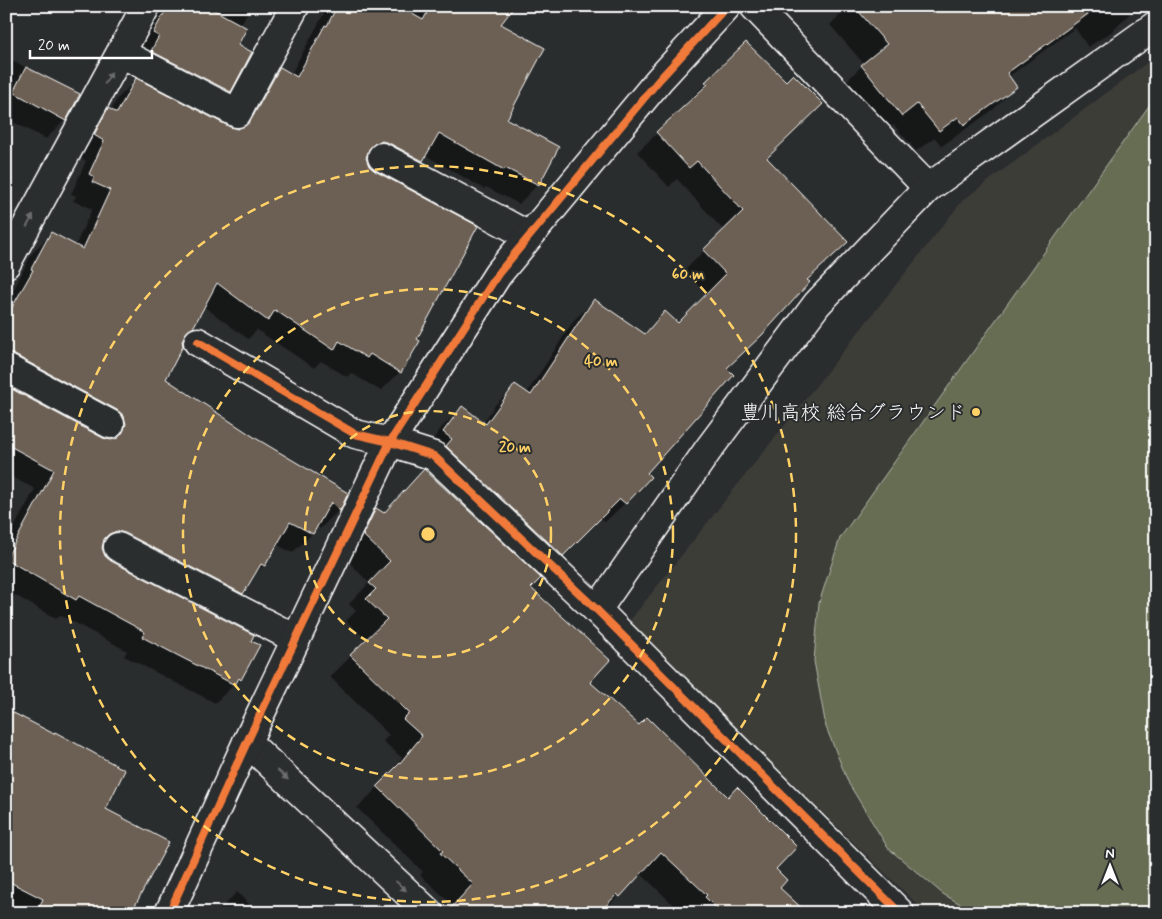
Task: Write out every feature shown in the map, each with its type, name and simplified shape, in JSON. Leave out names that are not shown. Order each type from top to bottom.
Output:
[{"type":"street","points":[[6,264],[146,6]]},
{"type":"street","points":[[122,53],[238,113],[295,6]]},
{"type":"street","points":[[168,913],[390,442],[498,274],[660,80],[727,6]]},
{"type":"street","points":[[754,6],[928,188]]},
{"type":"street","points":[[597,610],[708,450],[818,304],[928,188],[1156,25]]},
{"type":"street","points":[[382,156],[529,236]]},
{"type":"street","points":[[198,342],[355,434],[390,442],[434,456],[597,610],[900,913]]},
{"type":"street","points":[[6,368],[110,424]]},
{"type":"street","points":[[118,547],[296,639]]},
{"type":"street","points":[[247,742],[429,913]]},
{"type":"shaded area","name":"豊川高校 総合グラウンド","points":[[1156,56],[1156,913],[926,913],[628,623],[963,200]]},
{"type":"green space","name":"豊川高校 総合グラウンド","points":[[1156,96],[1156,913],[976,913],[943,894],[888,848],[849,784],[826,727],[814,661],[819,603],[840,538]]},
{"type":"building","points":[[168,6],[207,6],[247,28],[238,45],[252,52],[231,92],[151,51],[159,36],[153,33]]},
{"type":"building","points":[[337,6],[398,6],[423,20],[431,6],[515,6],[501,24],[545,48],[507,119],[559,147],[539,185],[505,168],[504,170],[439,133],[423,161],[382,141],[374,144],[369,149],[366,158],[369,166],[375,171],[478,226],[417,339],[420,341],[401,373],[370,354],[367,358],[339,341],[334,350],[275,310],[268,321],[217,283],[193,328],[185,334],[182,341],[183,346],[166,379],[257,439],[348,493],[340,511],[331,502],[313,534],[290,522],[265,566],[261,564],[243,594],[125,533],[117,531],[109,534],[104,539],[102,548],[105,556],[111,561],[254,635],[251,641],[260,645],[241,680],[239,678],[235,685],[142,637],[145,632],[79,596],[76,600],[6,559],[54,470],[6,444],[6,386],[103,438],[111,440],[118,438],[126,424],[124,416],[117,410],[6,352],[6,318],[33,270],[31,269],[51,232],[83,249],[110,190],[92,182],[94,177],[89,174],[104,141],[94,135],[108,108],[117,113],[136,78],[237,129],[245,126],[251,120],[280,67],[297,77]]},
{"type":"building","points":[[854,6],[1099,6],[1007,73],[1017,87],[964,125],[958,117],[939,131],[917,104],[902,116],[861,65],[887,44]]},
{"type":"building","points":[[746,42],[786,81],[793,74],[823,104],[767,158],[848,242],[807,280],[810,282],[762,335],[727,368],[734,375],[647,473],[651,477],[626,504],[620,499],[563,556],[446,446],[452,439],[443,432],[462,406],[486,424],[515,384],[531,395],[594,299],[645,334],[665,311],[678,323],[726,274],[703,250],[743,211],[697,161],[689,168],[656,132],[708,84],[705,82]]},
{"type":"building","points":[[26,67],[80,94],[66,121],[13,92]]},
{"type":"building","points":[[424,469],[541,578],[531,588],[610,660],[590,682],[639,725],[647,717],[728,797],[737,787],[797,847],[776,869],[787,880],[780,888],[807,913],[721,913],[705,897],[707,895],[661,852],[620,897],[617,894],[599,913],[446,913],[473,884],[440,853],[443,851],[377,786],[400,763],[422,736],[403,719],[409,713],[350,655],[387,619],[366,599],[376,589],[369,583],[390,561],[363,535],[376,508],[384,513]]},
{"type":"building","points":[[6,709],[54,734],[55,732],[125,770],[106,809],[169,842],[131,913],[36,913],[43,899],[6,880]]},
{"type":"cycle path","points":[[169,913],[247,742],[390,442],[498,274],[659,80],[727,6]]},
{"type":"cycle path","points":[[198,342],[355,434],[390,442],[434,456],[597,610],[900,913]]},
{"type":"place","name":"豊川高校 総合グラウンド","points":[[976,412]]}]
